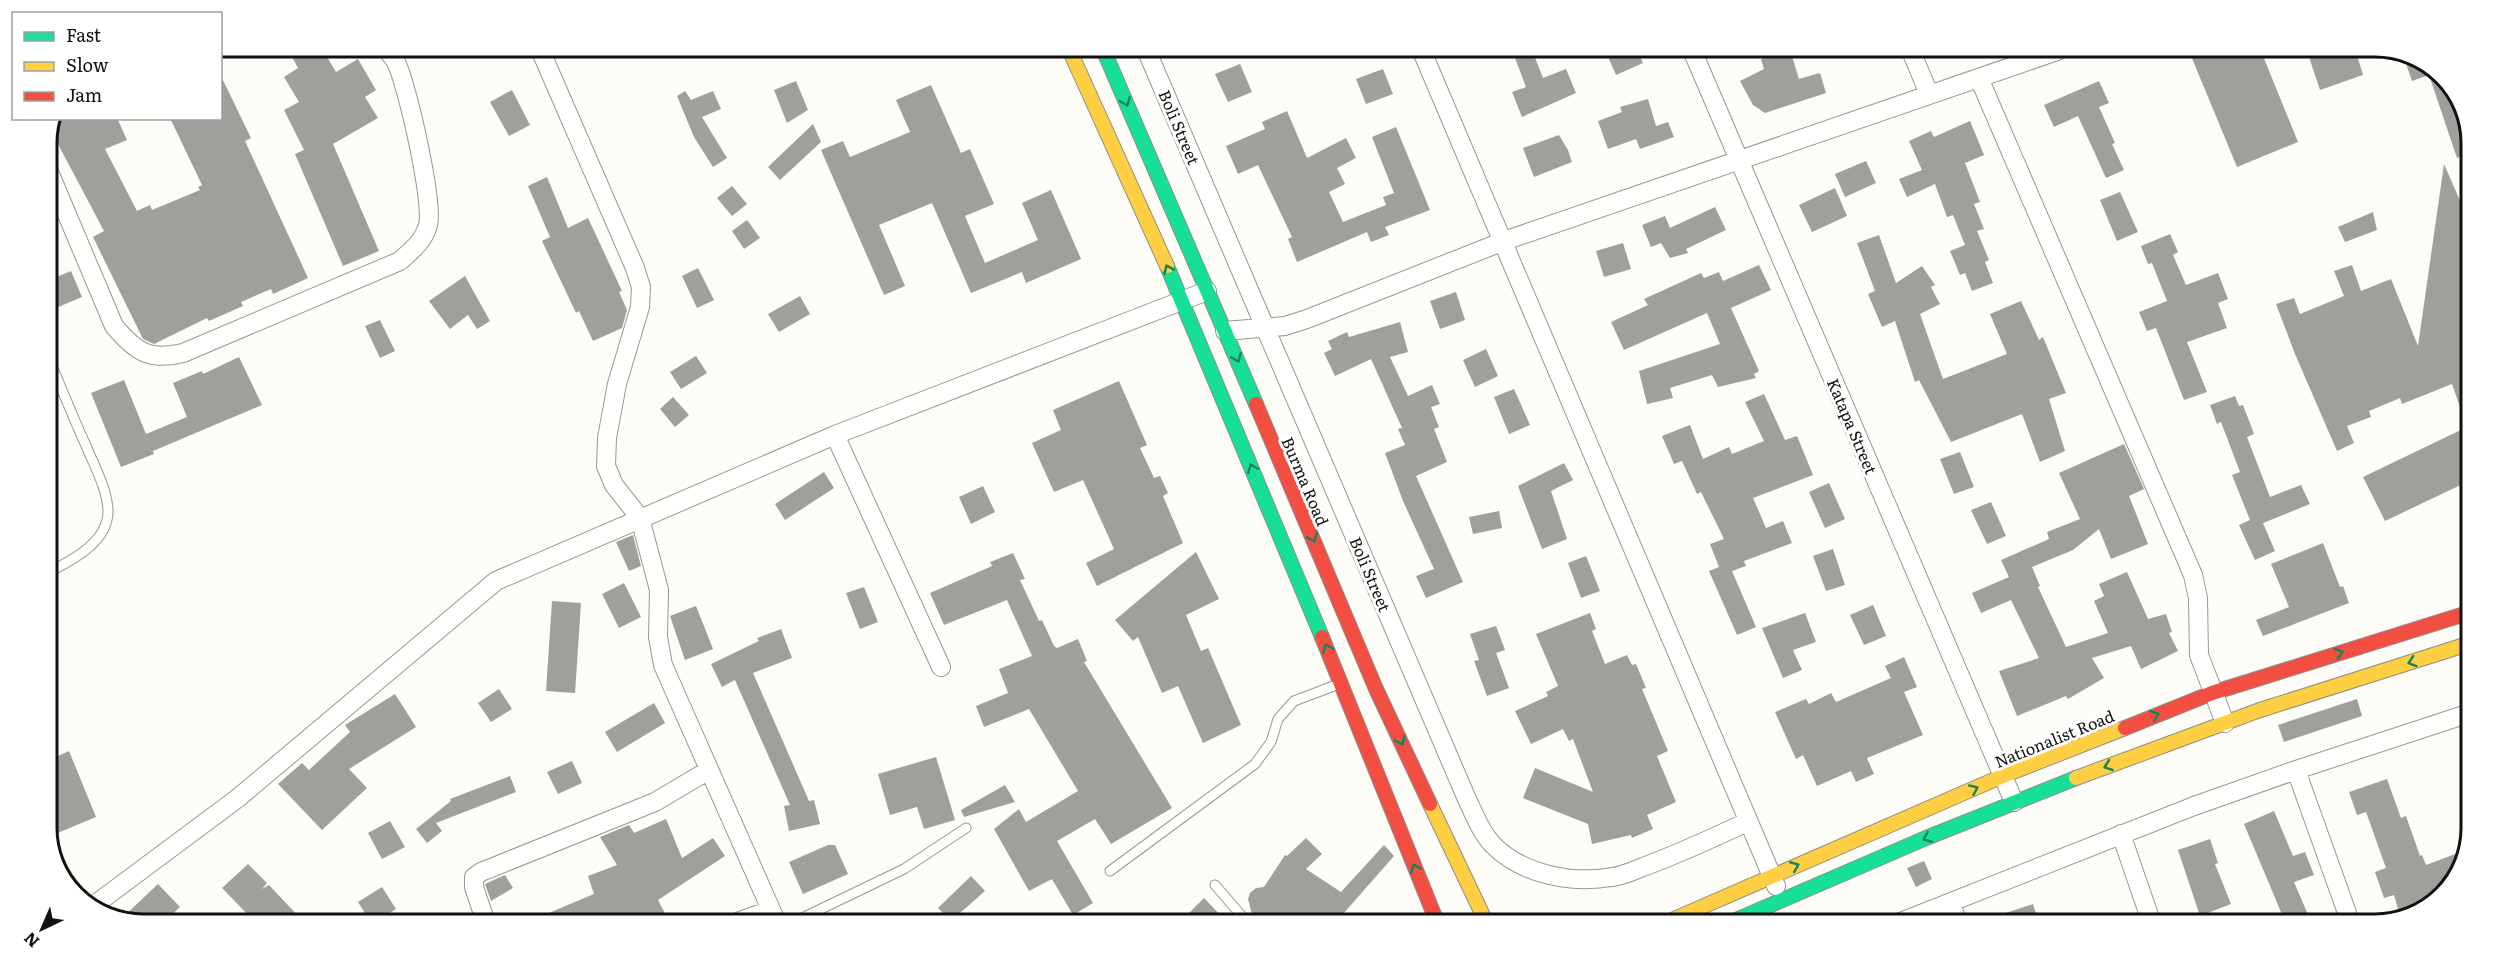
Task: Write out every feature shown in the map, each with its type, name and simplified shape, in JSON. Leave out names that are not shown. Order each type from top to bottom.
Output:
[{"type":"main road","points":[[1074,57],[1183,302],[1434,914]]},
{"type":"main road","name":"Burma Road","points":[[1106,57],[1376,688],[1482,914]]},
{"type":"main road","name":"Nationalist Road","points":[[1685,914],[2005,775],[2212,693],[2461,615]]},
{"type":"main road","points":[[1764,914],[1781,899],[2014,802],[2225,723],[2461,646]]},
{"type":"main road","points":[[1424,889],[1427,914]]},
{"type":"street","points":[[57,191],[114,326],[128,343],[146,355],[167,357],[183,352],[400,261],[420,243],[428,225],[430,207],[427,185],[402,80],[392,57]]},
{"type":"street","points":[[543,57],[635,268],[641,287],[640,307],[617,384],[607,438],[606,466],[614,485],[640,518],[659,590],[659,651],[773,914]]},
{"type":"street","name":"Boli Street","points":[[1149,57],[1466,797],[1479,825],[1493,844],[1526,868],[1573,879],[1595,879],[1614,877],[1660,861],[1748,822]]},
{"type":"street","points":[[1424,57],[1781,899]]},
{"type":"street","name":"Katapa Street","points":[[1695,57],[2005,775],[2014,802]]},
{"type":"street","points":[[1914,57],[1929,94]]},
{"type":"street","points":[[1225,331],[1285,326],[1307,319],[1504,241],[2039,57]]},
{"type":"street","points":[[1978,78],[2193,576],[2198,598],[2199,656],[2225,723]]},
{"type":"street","points":[[99,902],[238,798],[496,581],[835,435],[1207,291]]},
{"type":"street","points":[[835,435],[941,667]]},
{"type":"street","points":[[1922,914],[2121,834],[2296,770],[2461,716]]},
{"type":"street","points":[[483,914],[474,887],[474,877],[481,872],[654,802],[709,770]]},
{"type":"street","points":[[2296,770],[2348,914]]},
{"type":"street","points":[[2121,834],[2149,914]]},
{"type":"street","points":[[1750,885],[1761,914]]},
{"type":"street","points":[[1951,903],[1955,914]]},
{"type":"lane","points":[[57,377],[102,483],[108,511],[102,531],[88,549],[57,568]]},
{"type":"lane","points":[[1110,871],[1255,764],[1271,742],[1278,719],[1294,701],[1341,683]]},
{"type":"lane","points":[[811,914],[904,869],[966,828]]},
{"type":"lane","points":[[1215,885],[1239,914]]},
{"type":"building","points":[[292,57],[327,57],[336,72],[358,59],[376,90],[365,97],[378,118],[333,144],[379,251],[343,266],[295,154],[304,150],[284,110],[299,102],[284,77],[298,68]]},
{"type":"building","points":[[1515,57],[1535,57],[1543,78],[1566,69],[1576,93],[1522,117],[1512,92],[1526,87]]},
{"type":"building","points":[[1608,57],[1640,57],[1643,63],[1616,75]]},
{"type":"building","points":[[1792,57],[1799,79],[1820,73],[1826,93],[1765,113],[1753,105],[1740,81],[1764,69],[1761,59]]},
{"type":"building","points":[[2191,57],[2263,57],[2298,142],[2237,167]]},
{"type":"building","points":[[2309,57],[2358,57],[2363,75],[2320,90]]},
{"type":"building","points":[[2406,63],[2428,75],[2412,81]]},
{"type":"building","points":[[1240,64],[1252,92],[1228,102],[1215,74]]},
{"type":"building","points":[[1383,69],[1393,94],[1366,104],[1356,79]]},
{"type":"building","points":[[2430,77],[2450,100],[2456,115],[2461,137],[2461,157],[2457,158]]},
{"type":"building","points":[[222,78],[251,138],[245,141],[308,278],[273,294],[271,289],[241,302],[243,306],[209,321],[207,318],[154,344],[143,339],[93,237],[104,231],[57,142],[61,120],[118,120],[127,140],[105,149],[137,211],[150,205],[152,210],[200,190],[198,187],[202,185],[171,120],[222,120]]},
{"type":"building","points":[[796,81],[808,110],[787,123],[774,90]]},
{"type":"building","points":[[2099,81],[2109,103],[2099,107],[2124,170],[2106,178],[2078,116],[2054,127],[2044,105]]},
{"type":"building","points":[[931,85],[961,153],[970,149],[994,204],[965,216],[985,263],[1038,240],[1022,203],[1051,190],[1081,259],[1026,283],[1022,272],[971,293],[932,203],[879,225],[905,286],[884,295],[821,150],[843,141],[850,157],[910,132],[896,100]]},
{"type":"building","points":[[512,90],[530,125],[509,136],[490,102]]},
{"type":"building","points":[[685,91],[691,100],[713,91],[721,109],[702,117],[727,158],[713,167],[694,137],[677,96]]},
{"type":"building","points":[[1648,99],[1656,126],[1668,122],[1674,137],[1640,149],[1636,139],[1608,149],[1598,121],[1622,112],[1620,107]]},
{"type":"building","points":[[1287,111],[1307,158],[1346,138],[1356,158],[1337,168],[1345,184],[1329,192],[1343,222],[1386,205],[1383,197],[1394,193],[1372,137],[1396,127],[1430,210],[1385,227],[1389,235],[1371,242],[1367,232],[1297,262],[1288,239],[1292,237],[1258,165],[1238,174],[1226,146],[1265,129],[1262,122]]},
{"type":"building","points":[[1970,121],[1984,155],[1965,163],[1980,202],[1974,204],[1984,229],[1977,231],[1989,260],[1985,262],[1993,283],[1972,291],[1965,273],[1960,275],[1950,251],[1965,245],[1953,215],[1947,217],[1935,184],[1907,197],[1899,179],[1922,170],[1909,141],[1931,131],[1934,137]]},
{"type":"building","points":[[813,124],[821,142],[780,180],[768,167]]},
{"type":"building","points":[[1559,135],[1572,162],[1534,177],[1523,148]]},
{"type":"building","points":[[1866,161],[1876,183],[1845,197],[1835,174]]},
{"type":"building","points":[[2444,164],[2461,203],[2461,410],[2452,384],[2402,404],[2400,398],[2369,411],[2371,417],[2347,426],[2354,443],[2337,451],[2276,304],[2294,298],[2300,314],[2344,296],[2334,271],[2352,265],[2361,291],[2391,279],[2418,346]]},
{"type":"building","points":[[547,177],[568,228],[588,218],[622,291],[619,292],[627,310],[622,328],[593,341],[579,311],[576,313],[542,241],[550,237],[528,186]]},
{"type":"building","points":[[732,186],[747,204],[732,216],[717,198]]},
{"type":"building","points":[[1835,188],[1847,216],[1812,232],[1799,205]]},
{"type":"building","points":[[2120,192],[2138,232],[2117,241],[2100,200]]},
{"type":"building","points":[[1715,207],[1726,230],[1686,249],[1688,253],[1670,258],[1661,243],[1651,247],[1642,225],[1665,216],[1670,228]]},
{"type":"building","points":[[2373,212],[2377,230],[2345,242],[2338,227]]},
{"type":"building","points":[[747,220],[760,238],[744,249],[732,231]]},
{"type":"building","points":[[2170,234],[2178,252],[2173,255],[2186,285],[2218,273],[2228,299],[2218,303],[2227,328],[2187,342],[2207,392],[2184,400],[2156,328],[2147,331],[2139,312],[2167,301],[2152,263],[2148,264],[2141,246]]},
{"type":"building","points":[[1879,235],[1896,283],[1922,266],[1935,285],[1931,287],[1940,304],[1920,314],[1943,379],[2007,354],[1990,314],[2021,301],[2039,340],[2043,337],[2066,393],[2049,399],[2065,451],[2040,462],[2022,414],[1951,442],[1919,380],[1915,382],[1895,321],[1882,327],[1868,294],[1875,291],[1857,243]]},
{"type":"building","points":[[1623,243],[1631,269],[1604,277],[1596,251]]},
{"type":"building","points":[[1759,265],[1771,290],[1731,308],[1759,371],[1754,374],[1756,378],[1718,387],[1712,375],[1670,388],[1673,398],[1647,404],[1639,371],[1720,344],[1707,313],[1624,350],[1611,322],[1648,305],[1644,299],[1701,273],[1704,278],[1719,272],[1723,281]]},
{"type":"building","points":[[698,268],[714,300],[697,308],[682,276]]},
{"type":"building","points":[[71,271],[82,297],[57,308],[57,277]]},
{"type":"building","points":[[465,276],[490,321],[477,329],[468,315],[450,329],[429,301]]},
{"type":"building","points":[[1456,292],[1465,320],[1440,329],[1430,301]]},
{"type":"building","points":[[800,296],[810,314],[779,332],[768,314]]},
{"type":"building","points":[[380,320],[395,351],[380,358],[365,326]]},
{"type":"building","points":[[1400,322],[1408,352],[1390,357],[1408,396],[1432,385],[1440,404],[1431,407],[1439,427],[1434,429],[1447,462],[1416,476],[1463,582],[1426,598],[1416,576],[1434,569],[1403,501],[1385,453],[1405,445],[1398,429],[1402,428],[1371,359],[1335,376],[1324,353],[1332,349],[1328,341],[1347,332],[1349,337]]},
{"type":"building","points":[[1486,349],[1498,376],[1475,387],[1463,360]]},
{"type":"building","points":[[696,356],[707,373],[681,389],[670,372]]},
{"type":"building","points":[[239,357],[262,405],[121,467],[91,393],[124,380],[146,434],[187,417],[173,383],[202,371],[203,374]]},
{"type":"building","points":[[1119,381],[1147,445],[1140,448],[1154,478],[1160,476],[1168,493],[1163,496],[1183,543],[1097,586],[1086,563],[1114,549],[1083,480],[1054,492],[1032,443],[1061,430],[1053,410]]},
{"type":"building","points":[[1514,389],[1530,425],[1509,434],[1494,397]]},
{"type":"building","points":[[1764,394],[1785,440],[1797,436],[1813,475],[1753,498],[1766,528],[1783,521],[1792,543],[1744,561],[1746,566],[1732,571],[1756,627],[1737,635],[1709,571],[1719,567],[1710,544],[1724,539],[1701,492],[1697,494],[1682,461],[1674,464],[1662,436],[1690,425],[1703,459],[1729,447],[1732,454],[1764,441],[1745,402]]},
{"type":"building","points":[[2235,396],[2239,406],[2243,405],[2254,434],[2247,437],[2270,497],[2301,485],[2310,504],[2263,523],[2275,551],[2255,560],[2239,525],[2250,520],[2232,475],[2240,472],[2221,422],[2217,424],[2210,405]]},
{"type":"building","points":[[673,397],[689,415],[675,427],[660,409]]},
{"type":"building","points":[[2461,430],[2461,485],[2385,521],[2363,477]]},
{"type":"building","points":[[2124,444],[2144,489],[2129,496],[2148,544],[2111,559],[2099,529],[2073,550],[2032,567],[2040,586],[2038,587],[2066,647],[2108,633],[2094,601],[2104,596],[2099,584],[2127,572],[2148,619],[2166,614],[2172,632],[2169,633],[2178,651],[2141,669],[2131,646],[2092,658],[2104,678],[2068,699],[2066,696],[2017,716],[1999,671],[2039,658],[2011,600],[1981,613],[1972,593],[2009,577],[2001,560],[2049,539],[2047,532],[2080,519],[2059,473]]},
{"type":"building","points":[[1960,452],[1974,487],[1954,494],[1940,459]]},
{"type":"building","points":[[1564,463],[1573,480],[1551,491],[1567,539],[1542,549],[1518,486]]},
{"type":"building","points":[[824,472],[834,488],[785,520],[775,504]]},
{"type":"building","points":[[1829,483],[1845,519],[1825,528],[1809,492]]},
{"type":"building","points":[[983,486],[995,512],[971,524],[959,497]]},
{"type":"building","points":[[1991,502],[2006,536],[1987,544],[1971,510]]},
{"type":"building","points":[[1499,511],[1502,528],[1473,534],[1469,517]]},
{"type":"building","points":[[633,535],[641,566],[629,571],[616,542]]},
{"type":"building","points":[[2323,543],[2340,587],[2343,586],[2349,603],[2263,636],[2256,620],[2289,607],[2271,564]]},
{"type":"building","points":[[1833,549],[1845,585],[1826,591],[1813,556]]},
{"type":"building","points":[[1196,552],[1219,599],[1186,615],[1201,651],[1208,648],[1241,725],[1203,743],[1178,686],[1162,693],[1138,637],[1133,641],[1115,620]]},
{"type":"building","points":[[1013,553],[1025,579],[1020,580],[1039,621],[1042,620],[1054,646],[1057,648],[1078,639],[1087,661],[1084,662],[1172,808],[1111,844],[1095,819],[1057,841],[1093,903],[1075,914],[1072,914],[1052,879],[1029,891],[994,829],[1019,809],[1026,822],[1078,791],[1029,709],[984,727],[976,706],[1008,693],[999,669],[1032,656],[1007,600],[944,625],[930,593],[992,566],[990,562]]},
{"type":"building","points":[[1586,556],[1600,591],[1581,598],[1568,563]]},
{"type":"building","points":[[624,583],[641,617],[619,628],[602,594]]},
{"type":"building","points":[[864,587],[878,622],[860,629],[846,593]]},
{"type":"building","points":[[552,601],[581,603],[575,693],[546,691]]},
{"type":"building","points":[[1873,605],[1886,636],[1864,645],[1850,615]]},
{"type":"building","points":[[696,606],[713,649],[685,660],[670,616]]},
{"type":"building","points":[[1590,613],[1596,629],[1592,631],[1605,664],[1627,655],[1632,665],[1636,664],[1646,688],[1642,689],[1668,751],[1657,756],[1676,802],[1647,815],[1653,829],[1632,838],[1631,835],[1592,844],[1588,824],[1523,798],[1535,768],[1593,792],[1573,739],[1569,741],[1563,729],[1531,744],[1515,711],[1548,696],[1546,692],[1558,686],[1536,634]]},
{"type":"building","points":[[1805,613],[1816,642],[1793,650],[1802,670],[1783,678],[1762,628]]},
{"type":"building","points":[[1496,626],[1505,650],[1496,653],[1509,688],[1487,696],[1474,661],[1479,660],[1470,634]]},
{"type":"building","points":[[781,629],[792,658],[753,673],[809,801],[814,800],[820,824],[789,831],[784,806],[790,805],[735,680],[722,687],[711,664],[759,641],[757,638]]},
{"type":"building","points":[[1904,657],[1917,687],[1904,692],[1923,735],[1867,758],[1874,774],[1856,782],[1851,771],[1817,786],[1803,755],[1796,759],[1775,712],[1806,699],[1809,704],[1831,693],[1836,702],[1891,678],[1885,666]]},
{"type":"building","points":[[499,689],[512,709],[491,722],[478,703]]},
{"type":"building","points":[[395,694],[416,727],[349,769],[367,788],[322,830],[278,784],[302,763],[309,770],[350,732],[345,725]]},
{"type":"building","points":[[2357,699],[2362,716],[2284,742],[2278,725]]},
{"type":"building","points":[[654,703],[665,723],[617,752],[605,732]]},
{"type":"building","points":[[69,751],[96,817],[57,833],[57,756]]},
{"type":"building","points":[[936,757],[955,820],[924,829],[917,807],[890,815],[878,774]]},
{"type":"building","points":[[572,761],[582,783],[558,794],[547,772]]},
{"type":"building","points":[[510,776],[516,792],[436,823],[442,831],[427,843],[416,829],[451,801],[450,799]]},
{"type":"building","points":[[2387,779],[2401,818],[2406,816],[2420,856],[2422,855],[2426,865],[2457,853],[2450,871],[2436,889],[2413,905],[2398,910],[2394,895],[2384,898],[2375,872],[2386,868],[2366,812],[2357,815],[2349,792]]},
{"type":"building","points":[[1005,785],[1015,802],[964,817],[961,810]]},
{"type":"building","points":[[2274,811],[2293,856],[2305,852],[2314,875],[2294,882],[2308,914],[2282,914],[2244,824]]},
{"type":"building","points":[[666,819],[682,858],[713,838],[725,856],[658,900],[665,914],[546,914],[594,894],[588,876],[617,865],[600,837],[629,825],[634,833]]},
{"type":"building","points":[[390,821],[405,847],[382,859],[368,833]]},
{"type":"building","points":[[1306,838],[1322,854],[1306,869],[1341,892],[1384,845],[1394,856],[1343,914],[1252,914],[1248,899],[1250,893],[1256,888],[1264,887],[1285,855],[1287,856]]},
{"type":"building","points":[[2210,839],[2218,863],[2215,864],[2231,904],[2199,914],[2178,850]]},
{"type":"building","points":[[828,845],[835,845],[848,874],[803,894],[789,862]]},
{"type":"building","points":[[1924,861],[1932,879],[1916,887],[1907,868]]},
{"type":"building","points":[[248,864],[267,883],[262,889],[269,885],[296,914],[247,914],[222,888]]},
{"type":"building","points":[[505,875],[513,888],[491,901],[485,884]]},
{"type":"building","points":[[971,876],[985,891],[959,914],[944,914],[938,908]]},
{"type":"building","points":[[158,884],[180,907],[172,914],[128,912]]},
{"type":"building","points":[[382,887],[396,909],[388,914],[365,914],[358,902]]},
{"type":"building","points":[[1204,898],[1219,914],[1188,914]]},
{"type":"building","points":[[2033,904],[2036,914],[2002,914]]},
{"type":"traffic: fast","points":[[1106,57],[1256,404]]},
{"type":"traffic: fast","points":[[1167,266],[1322,637]]},
{"type":"traffic: fast","points":[[1750,914],[1926,838],[2076,778]]},
{"type":"traffic: slow","points":[[1073,57],[1167,266]]},
{"type":"traffic: slow","points":[[2076,778],[2260,710],[2461,646]]},
{"type":"traffic: slow","points":[[1686,914],[2005,775],[2125,728]]},
{"type":"traffic: slow","points":[[1430,804],[1482,914]]},
{"type":"traffic: jam","points":[[1256,404],[1376,689],[1430,804]]},
{"type":"traffic: jam","points":[[2125,728],[2212,693],[2461,615]]},
{"type":"traffic: jam","points":[[1322,637],[1434,914]]}]
